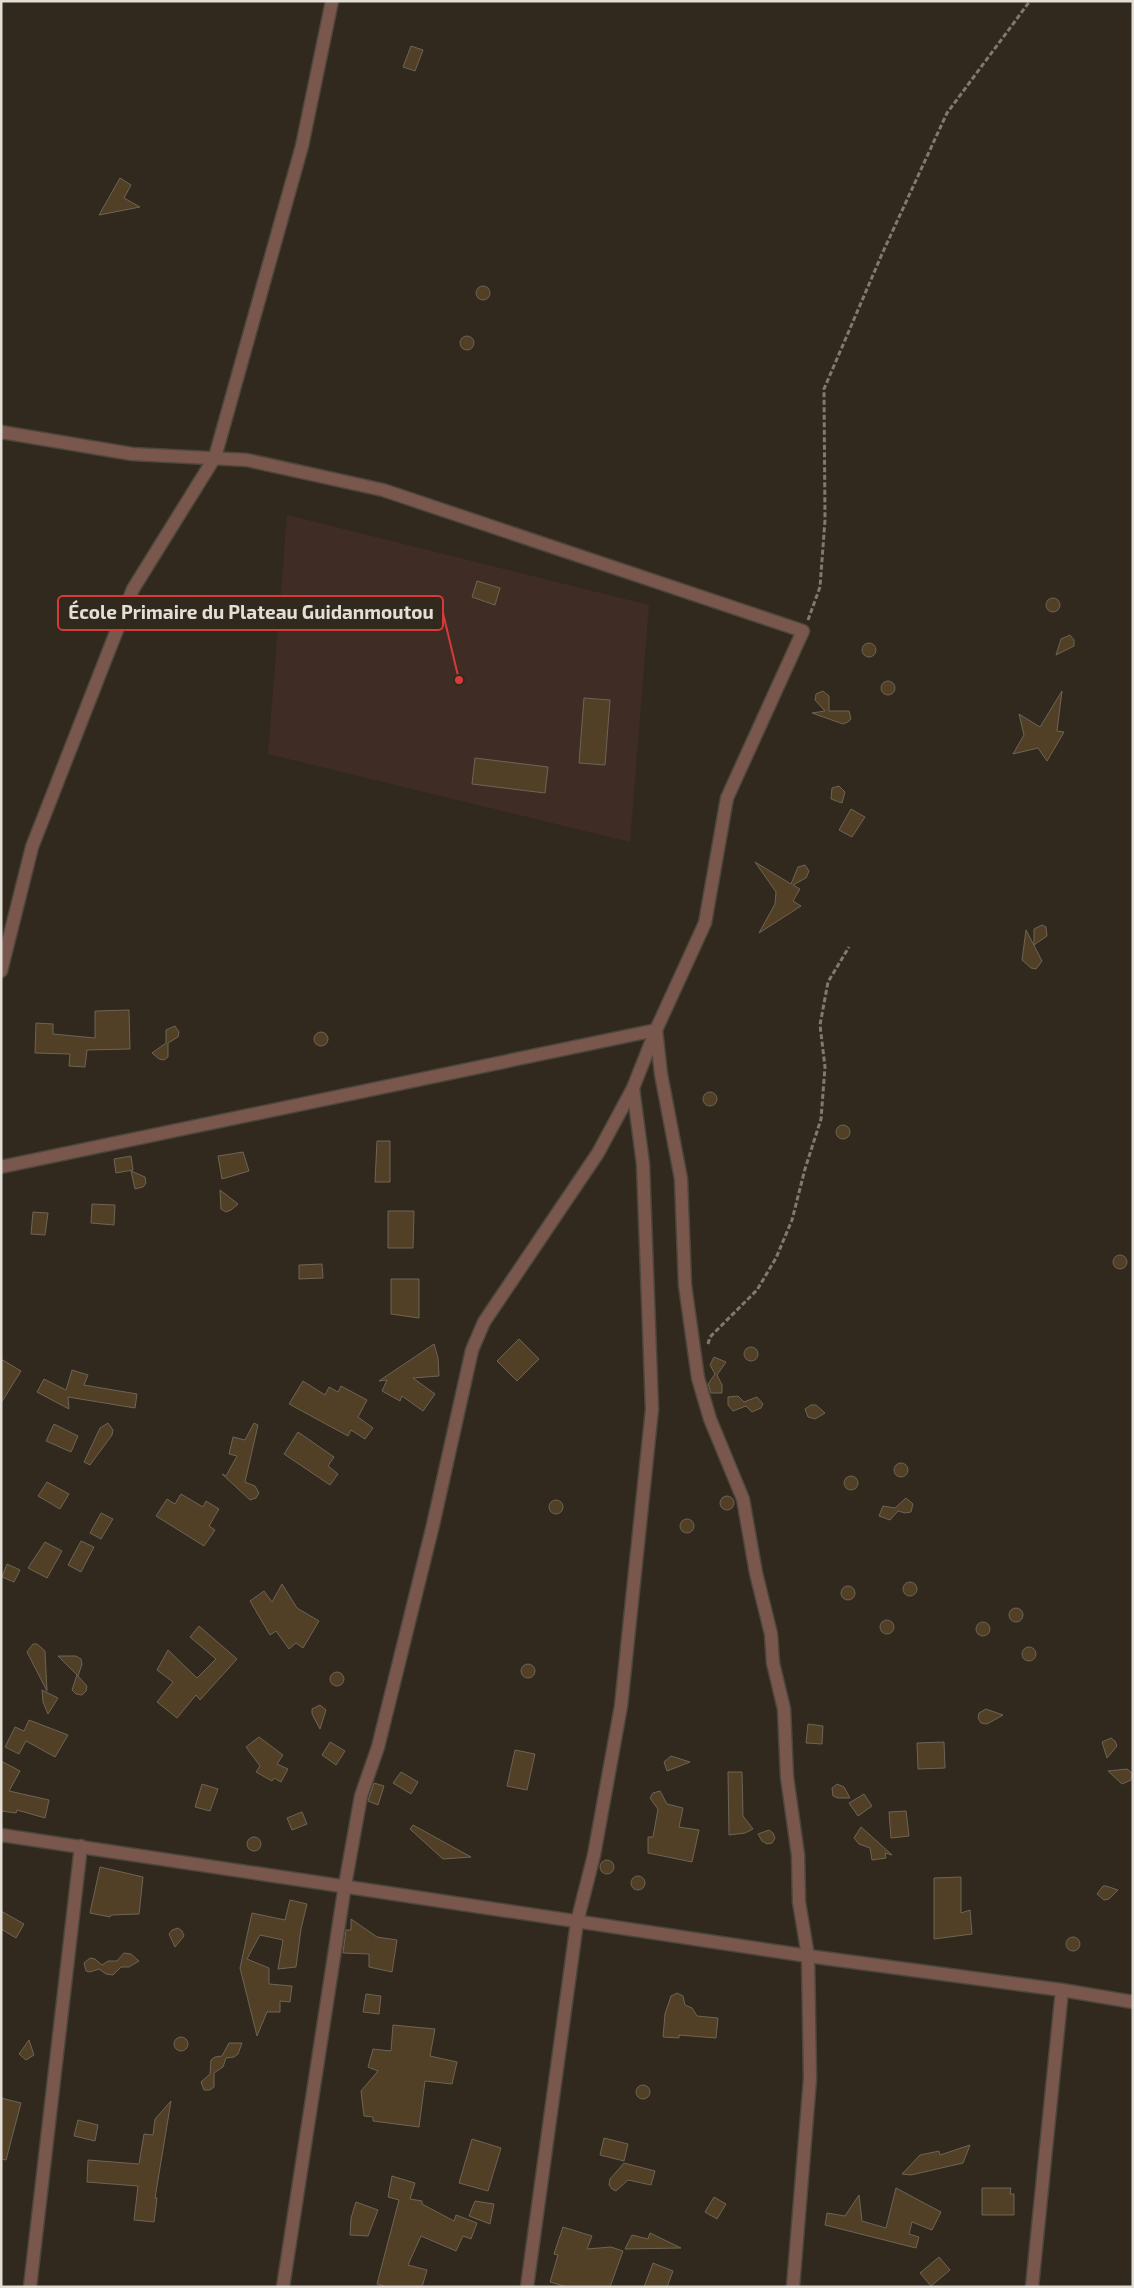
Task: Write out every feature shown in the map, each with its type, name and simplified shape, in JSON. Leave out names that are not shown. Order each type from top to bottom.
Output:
[{"type":"street","points":[[1,971],[32,847],[133,590],[215,457],[302,146],[332,1]]},
{"type":"street","points":[[1,432],[132,454],[248,460],[383,490],[804,631],[727,798],[706,923],[656,1030],[633,1088],[598,1154],[484,1322],[472,1350],[431,1535],[378,1747],[361,1796],[345,1885],[283,2287]]},
{"type":"street","points":[[1,1167],[656,1030]]},
{"type":"street","points":[[656,1030],[661,1074],[681,1180],[685,1285],[698,1378],[710,1419],[743,1499],[756,1573],[771,1634],[773,1663],[784,1709],[787,1777],[798,1855],[799,1902],[808,1956],[810,2079],[793,2287]]},
{"type":"street","points":[[527,2287],[577,1922],[594,1855],[620,1706],[652,1409],[643,1164],[633,1088]]},
{"type":"street","points":[[1,1835],[345,1885],[577,1922],[808,1956],[1062,1990],[1133,2002]]},
{"type":"street","points":[[30,2287],[81,1846]]},
{"type":"street","points":[[1032,2287],[1062,1990]]},
{"type":"path","points":[[804,631],[820,587],[825,520],[824,389],[882,254],[947,113],[1030,1]]},
{"type":"path","points":[[706,1353],[710,1337],[756,1290],[776,1258],[792,1220],[805,1169],[821,1120],[825,1067],[820,1025],[828,982],[849,947]]},
{"type":"shaded area","points":[[287,515],[649,605],[630,842],[268,754]]},
{"type":"building","points":[[411,46],[423,50],[415,71],[403,67]]},
{"type":"building","points":[[120,178],[131,185],[124,198],[140,207],[99,215]]},
{"type":"building","points":[[480,286],[486,286],[490,293],[486,300],[480,300],[476,296],[476,290]]},
{"type":"building","points":[[464,336],[470,336],[474,343],[470,350],[464,350],[460,346],[460,340]]},
{"type":"building","points":[[477,581],[500,588],[495,605],[472,597]]},
{"type":"building","points":[[1050,598],[1056,598],[1060,605],[1056,612],[1050,612],[1046,608],[1046,602]]},
{"type":"building","points":[[1070,635],[1074,640],[1074,646],[1056,655],[1061,639]]},
{"type":"building","points":[[866,643],[872,643],[876,650],[872,657],[866,657],[862,653],[862,647]]},
{"type":"building","points":[[885,681],[891,681],[895,688],[891,695],[885,695],[881,691],[881,685]]},
{"type":"building","points":[[823,691],[829,696],[829,711],[849,711],[851,719],[848,722],[843,724],[812,713],[825,711],[815,700],[816,694]]},
{"type":"building","points":[[1062,691],[1057,731],[1064,732],[1047,761],[1038,748],[1013,754],[1024,735],[1019,714],[1040,727]]},
{"type":"building","points":[[584,698],[610,700],[605,765],[579,763]]},
{"type":"building","points":[[475,758],[548,767],[545,793],[472,784]]},
{"type":"building","points":[[839,786],[845,792],[842,803],[831,799],[832,788]]},
{"type":"building","points":[[851,809],[865,817],[852,837],[839,830]]},
{"type":"building","points":[[755,862],[791,884],[798,867],[805,865],[809,871],[806,878],[793,885],[800,889],[793,901],[801,906],[759,933],[775,904],[776,892]]},
{"type":"building","points":[[1042,925],[1046,927],[1047,936],[1034,945],[1034,929]]},
{"type":"building","points":[[1026,930],[1042,961],[1036,969],[1031,968],[1022,960]]},
{"type":"building","points":[[129,1010],[130,1049],[87,1050],[85,1067],[69,1066],[70,1054],[35,1053],[36,1023],[53,1024],[53,1034],[95,1038],[95,1011]]},
{"type":"building","points":[[175,1026],[179,1032],[178,1037],[168,1043],[168,1057],[164,1060],[159,1059],[152,1053],[166,1043],[166,1030]]},
{"type":"building","points":[[318,1032],[324,1032],[328,1039],[324,1046],[318,1046],[314,1042],[314,1036]]},
{"type":"building","points":[[707,1092],[713,1092],[717,1099],[713,1106],[707,1106],[703,1102],[703,1096]]},
{"type":"building","points":[[840,1125],[846,1125],[850,1132],[846,1139],[840,1139],[836,1135],[836,1129]]},
{"type":"building","points":[[377,1141],[390,1141],[390,1182],[375,1182]]},
{"type":"building","points":[[243,1152],[249,1171],[222,1179],[218,1156]]},
{"type":"building","points":[[131,1156],[133,1170],[116,1173],[114,1159]]},
{"type":"building","points":[[131,1171],[145,1177],[146,1183],[143,1187],[135,1189]]},
{"type":"building","points":[[220,1190],[238,1204],[231,1210],[226,1212],[221,1209]]},
{"type":"building","points":[[92,1204],[115,1205],[114,1225],[91,1223]]},
{"type":"building","points":[[388,1211],[414,1211],[413,1248],[388,1248]]},
{"type":"building","points":[[33,1212],[48,1213],[45,1235],[31,1234]]},
{"type":"building","points":[[1117,1255],[1123,1255],[1127,1262],[1123,1269],[1117,1269],[1113,1265],[1113,1259]]},
{"type":"building","points":[[322,1264],[323,1278],[299,1279],[299,1265]]},
{"type":"building","points":[[391,1279],[419,1279],[419,1318],[391,1314]]},
{"type":"building","points":[[519,1339],[539,1359],[517,1381],[497,1361]]},
{"type":"building","points":[[434,1344],[438,1358],[439,1376],[413,1378],[435,1394],[423,1411],[402,1396],[400,1401],[382,1391],[387,1380],[379,1381]]},
{"type":"building","points":[[748,1347],[754,1347],[758,1354],[754,1361],[748,1361],[744,1357],[744,1351]]},
{"type":"building","points":[[714,1357],[726,1362],[717,1375],[722,1385],[722,1393],[711,1393],[708,1384],[715,1374],[710,1365]]},
{"type":"building","points":[[1,1359],[21,1371],[1,1403]]},
{"type":"building","points":[[72,1370],[88,1375],[84,1385],[137,1394],[135,1408],[68,1397],[69,1409],[37,1392],[44,1379],[66,1390]]},
{"type":"building","points":[[303,1381],[325,1395],[329,1387],[338,1392],[341,1386],[367,1400],[358,1417],[373,1428],[365,1439],[351,1430],[348,1436],[289,1404]]},
{"type":"building","points":[[738,1396],[744,1402],[757,1397],[763,1404],[761,1408],[752,1412],[746,1406],[733,1411],[728,1405],[728,1397]]},
{"type":"building","points":[[811,1405],[816,1405],[825,1413],[815,1419],[808,1417],[805,1409]]},
{"type":"building","points":[[108,1423],[113,1430],[112,1435],[90,1465],[84,1462],[100,1428]]},
{"type":"building","points":[[254,1423],[258,1425],[245,1482],[255,1486],[259,1493],[256,1498],[250,1500],[222,1474],[226,1476],[237,1456],[229,1454],[233,1437],[245,1440]]},
{"type":"building","points":[[54,1424],[78,1436],[71,1452],[46,1441]]},
{"type":"building","points":[[298,1432],[334,1457],[328,1466],[338,1474],[330,1485],[284,1454]]},
{"type":"building","points":[[898,1463],[904,1463],[908,1470],[904,1477],[898,1477],[894,1473],[894,1467]]},
{"type":"building","points":[[848,1476],[854,1476],[858,1483],[854,1490],[848,1490],[844,1486],[844,1480]]},
{"type":"building","points":[[47,1482],[69,1494],[60,1509],[38,1496]]},
{"type":"building","points":[[181,1494],[203,1507],[206,1501],[219,1509],[209,1526],[215,1530],[204,1546],[156,1516],[167,1499],[175,1504]]},
{"type":"building","points":[[724,1496],[730,1496],[734,1503],[730,1510],[724,1510],[720,1506],[720,1500]]},
{"type":"building","points":[[906,1498],[913,1504],[911,1512],[898,1511],[890,1520],[879,1516],[883,1506],[895,1508]]},
{"type":"building","points":[[553,1500],[559,1500],[563,1507],[559,1514],[553,1514],[549,1510],[549,1504]]},
{"type":"building","points":[[101,1513],[113,1519],[101,1539],[90,1533]]},
{"type":"building","points":[[684,1519],[690,1519],[694,1526],[690,1533],[684,1533],[680,1529],[680,1523]]},
{"type":"building","points":[[81,1541],[94,1547],[81,1572],[68,1565]]},
{"type":"building","points":[[45,1542],[62,1551],[47,1578],[28,1568]]},
{"type":"building","points":[[7,1564],[20,1570],[14,1582],[2,1577]]},
{"type":"building","points":[[907,1582],[913,1582],[917,1589],[913,1596],[907,1596],[903,1592],[903,1586]]},
{"type":"building","points":[[282,1584],[297,1608],[319,1621],[303,1648],[296,1643],[289,1649],[276,1631],[270,1635],[250,1601],[264,1591],[272,1602]]},
{"type":"building","points":[[845,1586],[851,1586],[855,1593],[851,1600],[845,1600],[841,1596],[841,1590]]},
{"type":"building","points":[[1013,1608],[1019,1608],[1023,1615],[1019,1622],[1013,1622],[1009,1618],[1009,1612]]},
{"type":"building","points":[[884,1620],[890,1620],[894,1627],[890,1634],[884,1634],[880,1630],[880,1624]]},
{"type":"building","points":[[980,1622],[986,1622],[990,1629],[986,1636],[980,1636],[976,1632],[976,1626]]},
{"type":"building","points":[[199,1626],[237,1659],[200,1700],[196,1695],[177,1718],[157,1702],[173,1682],[157,1670],[168,1650],[197,1678],[216,1659],[190,1637]]},
{"type":"building","points":[[33,1644],[37,1644],[45,1651],[47,1691],[27,1652]]},
{"type":"building","points":[[1026,1647],[1032,1647],[1036,1654],[1032,1661],[1026,1661],[1022,1657],[1022,1651]]},
{"type":"building","points":[[58,1656],[76,1656],[81,1659],[82,1664],[78,1676]]},
{"type":"building","points":[[525,1664],[531,1664],[535,1671],[531,1678],[525,1678],[521,1674],[521,1668]]},
{"type":"building","points":[[334,1672],[340,1672],[344,1679],[340,1686],[334,1686],[330,1682],[330,1676]]},
{"type":"building","points":[[77,1675],[87,1686],[86,1691],[82,1695],[76,1694],[72,1690]]},
{"type":"building","points":[[42,1690],[58,1698],[48,1714],[43,1702]]},
{"type":"building","points":[[320,1705],[326,1710],[320,1729],[312,1714],[312,1709]]},
{"type":"building","points":[[986,1709],[1003,1715],[987,1724],[981,1723],[978,1718],[979,1713]]},
{"type":"building","points":[[29,1720],[68,1735],[55,1757],[26,1741],[19,1754],[5,1747],[15,1727],[24,1731]]},
{"type":"building","points":[[808,1724],[823,1726],[822,1744],[806,1743]]},
{"type":"building","points":[[259,1737],[283,1755],[277,1764],[288,1769],[281,1782],[274,1778],[272,1781],[256,1772],[260,1766],[246,1747]]},
{"type":"building","points":[[1111,1738],[1117,1746],[1107,1758],[1102,1742]]},
{"type":"building","points":[[330,1742],[345,1751],[336,1765],[322,1755]]},
{"type":"building","points":[[944,1742],[945,1768],[918,1769],[917,1743]]},
{"type":"building","points":[[515,1750],[535,1754],[527,1790],[507,1786]]},
{"type":"building","points":[[671,1756],[690,1762],[667,1771],[664,1762]]},
{"type":"building","points":[[1,1761],[20,1771],[9,1791],[49,1800],[45,1818],[17,1810],[16,1813],[1,1811]]},
{"type":"building","points":[[1127,1769],[1132,1773],[1131,1780],[1122,1784],[1108,1771]]},
{"type":"building","points":[[401,1772],[418,1782],[411,1794],[393,1783]]},
{"type":"building","points":[[728,1772],[742,1772],[743,1816],[753,1829],[745,1833],[729,1835]]},
{"type":"building","points":[[374,1783],[384,1786],[378,1805],[368,1801]]},
{"type":"building","points":[[202,1784],[218,1789],[210,1811],[195,1807]]},
{"type":"building","points":[[837,1784],[844,1787],[850,1798],[833,1796],[832,1788]]},
{"type":"building","points":[[660,1791],[667,1804],[683,1808],[679,1827],[699,1830],[692,1862],[648,1853],[648,1837],[653,1837],[658,1809],[650,1798],[653,1793]]},
{"type":"building","points":[[864,1794],[872,1806],[858,1816],[849,1803]]},
{"type":"building","points":[[906,1811],[909,1836],[891,1838],[889,1812]]},
{"type":"building","points":[[302,1812],[307,1824],[292,1830],[287,1818]]},
{"type":"building","points":[[413,1825],[471,1857],[443,1859],[410,1829]]},
{"type":"building","points":[[861,1827],[892,1855],[885,1853],[886,1858],[872,1860],[870,1848],[859,1844],[854,1838]]},
{"type":"building","points":[[769,1830],[775,1838],[772,1843],[767,1844],[762,1841],[758,1834]]},
{"type":"building","points":[[251,1837],[257,1837],[261,1844],[257,1851],[251,1851],[247,1847],[247,1841]]},
{"type":"building","points":[[604,1860],[610,1860],[614,1867],[610,1874],[604,1874],[600,1870],[600,1864]]},
{"type":"building","points":[[100,1867],[143,1877],[139,1914],[111,1915],[110,1917],[90,1913]]},
{"type":"building","points":[[635,1876],[641,1876],[645,1883],[641,1890],[635,1890],[631,1886],[631,1880]]},
{"type":"building","points":[[961,1877],[961,1913],[970,1910],[972,1934],[934,1939],[934,1878]]},
{"type":"building","points":[[1103,1886],[1118,1890],[1109,1899],[1104,1900],[1097,1894]]},
{"type":"building","points":[[290,1900],[307,1904],[301,1929],[296,1967],[278,1969],[283,1940],[260,1935],[247,1959],[269,1968],[269,1984],[292,1986],[290,2002],[280,2001],[280,2012],[267,2012],[257,2036],[240,1968],[252,1913],[285,1920]]},
{"type":"building","points":[[1,1911],[24,1924],[16,1938],[1,1929]]},
{"type":"building","points":[[351,1919],[377,1937],[397,1940],[392,1972],[369,1967],[369,1954],[343,1953],[346,1930],[351,1930]]},
{"type":"building","points":[[178,1928],[184,1936],[175,1947],[169,1934],[172,1930]]},
{"type":"building","points":[[1070,1937],[1076,1937],[1080,1944],[1076,1951],[1070,1951],[1066,1947],[1066,1941]]},
{"type":"building","points":[[124,1953],[131,1954],[139,1961],[129,1967],[121,1967],[113,1975],[106,1974],[99,1969],[90,1972],[86,1971],[84,1963],[90,1958],[95,1959],[102,1965],[108,1961],[117,1961]]},
{"type":"building","points":[[677,1993],[683,1996],[685,2005],[692,2008],[697,2016],[718,2018],[716,2038],[679,2035],[679,2038],[663,2037],[665,2014],[671,1996]]},
{"type":"building","points":[[366,1994],[381,1996],[379,2014],[363,2012]]},
{"type":"building","points":[[393,2025],[435,2029],[430,2056],[457,2062],[452,2084],[425,2081],[419,2127],[373,2121],[373,2117],[364,2116],[361,2091],[378,2071],[368,2067],[373,2049],[391,2051]]},
{"type":"building","points":[[178,2037],[184,2037],[188,2044],[184,2051],[178,2051],[174,2047],[174,2041]]},
{"type":"building","points":[[29,2040],[34,2055],[26,2060],[19,2054]]},
{"type":"building","points":[[229,2043],[242,2043],[238,2054],[234,2057],[226,2058],[223,2067],[214,2073],[214,2087],[210,2090],[204,2090],[201,2082],[210,2074],[211,2060],[222,2056]]},
{"type":"building","points":[[640,2085],[646,2085],[650,2092],[646,2099],[640,2099],[636,2095],[636,2089]]},
{"type":"building","points":[[1,2098],[21,2103],[6,2160],[1,2159]]},
{"type":"building","points":[[171,2101],[155,2198],[157,2198],[154,2222],[134,2220],[138,2186],[87,2182],[88,2160],[139,2164],[144,2134],[153,2135],[155,2119]]},
{"type":"building","points":[[78,2120],[98,2125],[95,2141],[74,2136]]},
{"type":"building","points":[[604,2138],[628,2144],[624,2161],[600,2155]]},
{"type":"building","points":[[472,2139],[501,2148],[488,2191],[459,2183]]},
{"type":"building","points":[[970,2145],[963,2163],[911,2175],[902,2174],[920,2155],[939,2151],[940,2155]]},
{"type":"building","points":[[624,2163],[655,2171],[651,2185],[628,2180],[616,2191],[612,2189],[609,2185],[610,2179]]},
{"type":"building","points":[[392,2176],[415,2183],[410,2199],[422,2201],[422,2204],[454,2221],[456,2215],[477,2223],[471,2239],[463,2236],[456,2251],[421,2236],[408,2265],[427,2270],[422,2287],[387,2287],[377,2284],[399,2200],[388,2197]]},
{"type":"building","points":[[896,2188],[941,2212],[932,2230],[912,2222],[909,2234],[919,2237],[916,2248],[825,2225],[827,2213],[845,2216],[859,2195],[862,2221],[886,2228]]},
{"type":"building","points":[[982,2188],[1011,2188],[1010,2194],[1014,2194],[1014,2215],[982,2215]]},
{"type":"building","points":[[714,2197],[726,2204],[717,2219],[705,2212]]},
{"type":"building","points":[[475,2201],[494,2204],[490,2224],[469,2216]]},
{"type":"building","points":[[356,2202],[378,2210],[368,2236],[350,2235],[351,2218]]},
{"type":"building","points":[[563,2227],[592,2236],[587,2249],[611,2247],[623,2251],[610,2287],[567,2287],[550,2282],[558,2255],[554,2254]]},
{"type":"building","points":[[650,2233],[681,2248],[625,2249],[632,2235],[648,2239]]},
{"type":"building","points":[[939,2257],[950,2270],[931,2286],[920,2273]]},
{"type":"building","points":[[653,2263],[673,2271],[667,2287],[644,2287]]},
{"type":"place","name":"École Primaire du Plateau Guidanmoutou","points":[[459,680]]}]
